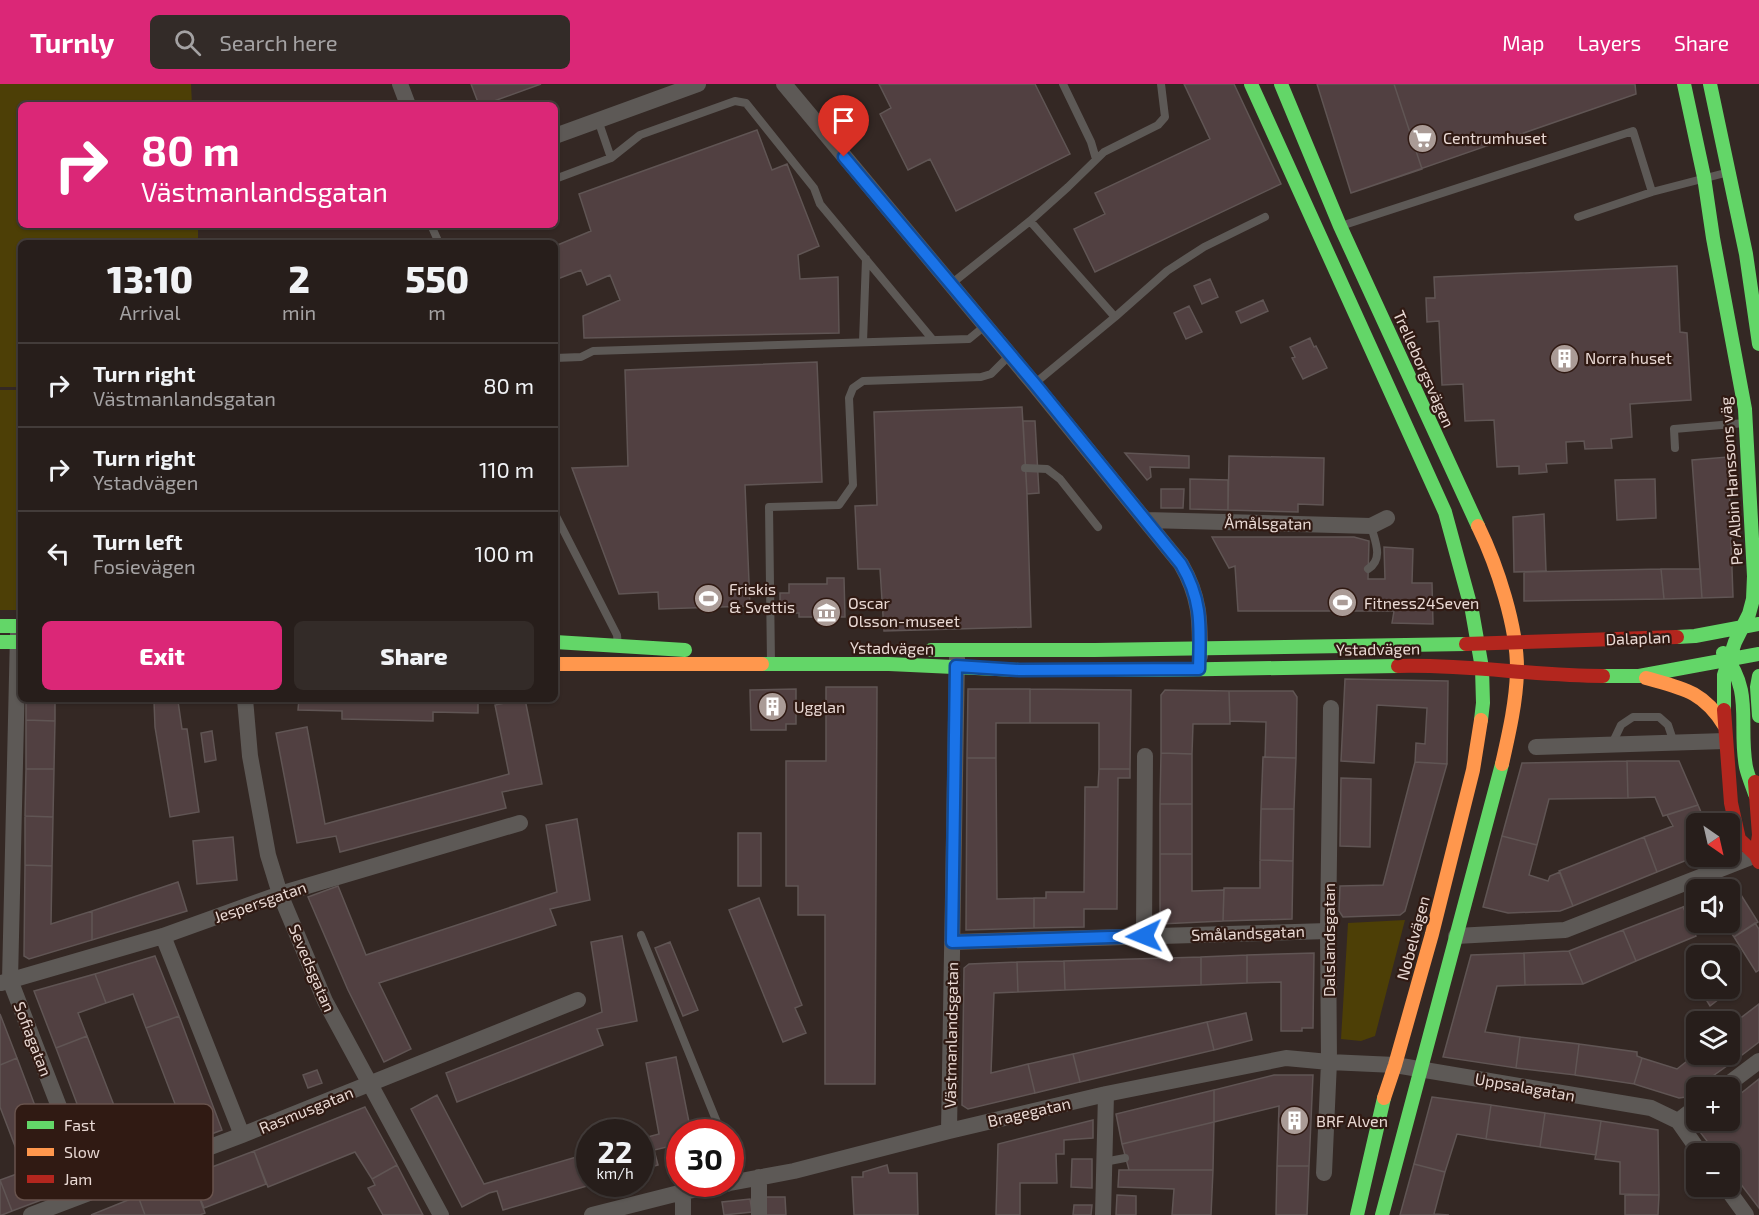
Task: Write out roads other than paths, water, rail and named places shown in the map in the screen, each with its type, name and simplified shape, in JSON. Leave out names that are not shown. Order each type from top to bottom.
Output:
[{"type":"main road","points":[[1251,84],[1445,513],[1472,611],[1482,668]]},
{"type":"main road","name":"Trelleborgsvägen","points":[[1281,84],[1340,226],[1488,546],[1512,625],[1516,643],[1517,672]]},
{"type":"main road","name":"Per Albin Hanssons väg","points":[[1684,84],[1704,177],[1745,410],[1754,576],[1753,599],[1724,675],[1724,733],[1731,803],[1739,839],[1758,857]]},
{"type":"main road","points":[[1710,84],[1746,254],[1759,344]]},
{"type":"main road","name":"Dalaplan","points":[[1516,643],[1695,636],[1759,624]]},
{"type":"main road","points":[[0,626],[18,634]]},
{"type":"main road","points":[[0,642],[18,634]]},
{"type":"main road","points":[[1695,636],[1708,642],[1729,659],[1740,675],[1746,767],[1755,794]]},
{"type":"main road","points":[[558,642],[697,650]]},
{"type":"main road","points":[[1729,659],[1740,648],[1751,642]]},
{"type":"main road","name":"Ystadvägen","points":[[558,664],[771,653],[889,663],[1095,650],[1516,643]]},
{"type":"main road","name":"Ystadvägen","points":[[922,650],[1019,670],[1431,665],[1517,672]]},
{"type":"main road","name":"Dalaplan","points":[[1517,672],[1639,676],[1759,654]]},
{"type":"main road","name":"Nobelvägen","points":[[1357,1215],[1384,1096],[1432,934],[1473,770],[1483,703],[1482,668]]},
{"type":"main road","points":[[1382,1215],[1501,768],[1513,714],[1517,672]]},
{"type":"main road","points":[[1639,676],[1691,691],[1710,704],[1724,733]]},
{"type":"main road","points":[[1759,676],[1757,687],[1759,720]]},
{"type":"main road","points":[[1758,857],[1755,794],[1756,771],[1759,762]]},
{"type":"street","points":[[400,84],[407,102]]},
{"type":"street","points":[[558,135],[698,84]]},
{"type":"street","points":[[784,84],[1035,384],[1181,564],[1190,580],[1197,601],[1200,631],[1199,669]]},
{"type":"street","name":"Åmålsgatan","points":[[1146,520],[1371,526],[1387,518]]},
{"type":"street","name":"Västmanlandsgatan","points":[[949,1131],[957,658]]},
{"type":"street","name":"Sofiagatan","points":[[18,659],[5,982],[56,1104]]},
{"type":"street","name":"Sevedsgatan","points":[[245,702],[250,756],[268,855],[280,894],[325,1001],[441,1215]]},
{"type":"street","name":"Dalslandsgatan","points":[[1324,1173],[1329,1062],[1328,931],[1332,708]]},
{"type":"street","points":[[1536,747],[1674,742],[1724,733]]},
{"type":"street","points":[[1144,936],[1145,756]]},
{"type":"street","name":"Jespersgatan","points":[[5,982],[163,936],[280,894],[520,823]]},
{"type":"street","points":[[1456,936],[1565,930],[1758,857]]},
{"type":"street","name":"Smålandsgatan","points":[[952,942],[1328,931]]},
{"type":"street","points":[[163,936],[242,1135]]},
{"type":"street","name":"Rasmusgatan","points":[[213,1146],[578,1000]]},
{"type":"street","name":"Bragegatan","points":[[744,1180],[1106,1094],[1286,1058],[1329,1062]]},
{"type":"street","points":[[1738,1077],[1759,1061]]},
{"type":"street","name":"Uppsalagatan","points":[[1329,1062],[1395,1065],[1651,1108],[1677,1120]]},
{"type":"street","points":[[1103,1215],[1106,1094]]},
{"type":"street","points":[[1686,1114],[1677,1120],[1693,1143]]},
{"type":"street","points":[[759,1177],[759,1215]]},
{"type":"street","name":"Bragegatan","points":[[592,1215],[666,1196]]},
{"type":"street","points":[[682,1215],[683,1197]]},
{"type":"street","points":[[1733,1197],[1746,1215]]},
{"type":"street","name":"Rasmusgatan","points":[[31,1215],[71,1200]]},
{"type":"lane","points":[[1063,84],[1088,133],[1096,159]]},
{"type":"lane","points":[[951,284],[1030,221],[1104,152],[1158,125],[1165,117],[1161,84]]},
{"type":"lane","points":[[558,177],[611,158],[640,135],[735,101],[746,103],[814,188],[820,204],[933,340]]},
{"type":"lane","points":[[598,120],[611,158]]},
{"type":"lane","points":[[1340,226],[1633,131],[1652,192]]},
{"type":"lane","points":[[1578,218],[1652,192],[1729,172]]},
{"type":"lane","points":[[1035,384],[1167,271],[1204,247],[1265,217]]},
{"type":"lane","points":[[1030,221],[1115,317]]},
{"type":"lane","points":[[863,342],[866,259]]},
{"type":"lane","points":[[558,358],[581,357],[593,351],[969,339],[986,326]]},
{"type":"lane","points":[[771,653],[769,507],[839,505],[853,485],[849,398],[853,388],[863,381],[981,377],[991,374],[1010,355]]},
{"type":"lane","points":[[1675,448],[1674,429],[1746,423]]},
{"type":"lane","points":[[1025,468],[1047,469],[1060,479],[1098,527]]},
{"type":"lane","points":[[558,520],[617,635],[618,646]]},
{"type":"lane","points":[[1368,569],[1374,566],[1378,550],[1371,526]]},
{"type":"lane","points":[[1612,744],[1621,725],[1633,717],[1659,717],[1668,725],[1674,742]]},
{"type":"lane","points":[[641,935],[716,1119]]},
{"type":"lane","points":[[1104,1162],[1125,1158]]},
{"type":"place","name":"Centrumhuset","points":[[1422,138]]},
{"type":"place","name":"Norra huset","points":[[1564,358]]},
{"type":"place","name":"Friskis & Svettis","points":[[708,598]]},
{"type":"place","name":"Fitness24Seven","points":[[1343,603]]},
{"type":"place","name":"Oscar Olsson-museet","points":[[827,612]]},
{"type":"place","name":"Ugglan","points":[[773,707]]},
{"type":"place","name":"BRF Alven","points":[[1295,1121]]}]
